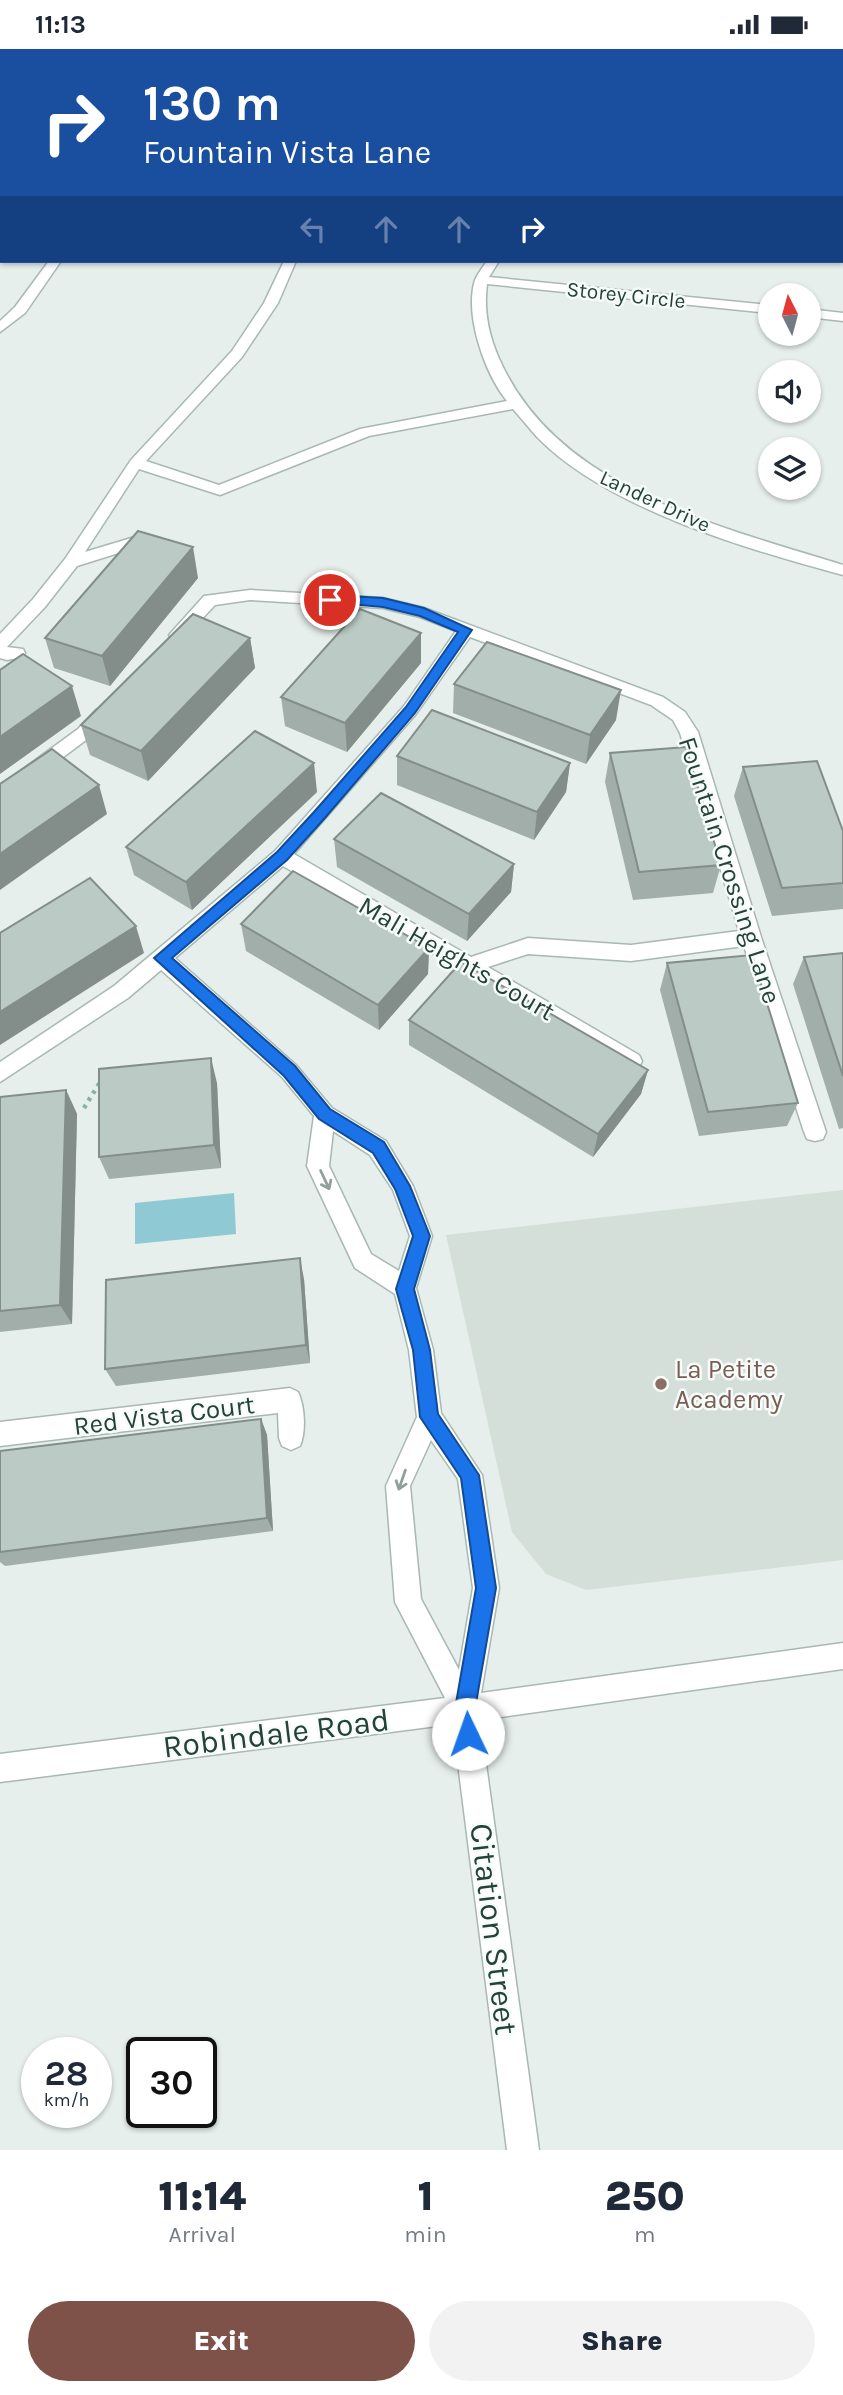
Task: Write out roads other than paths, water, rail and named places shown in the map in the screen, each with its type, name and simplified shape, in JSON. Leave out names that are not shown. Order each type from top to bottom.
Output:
[{"type":"street","points":[[0,328],[20,310],[54,263]]},
{"type":"street","points":[[0,644],[39,603],[71,562],[96,520],[136,463],[237,354],[271,303],[289,263]]},
{"type":"street","name":"Lander Drive","points":[[493,263],[482,280],[480,327],[494,372],[515,404],[552,443],[607,482],[729,534],[843,571]]},
{"type":"street","name":"Storey Circle","points":[[482,280],[758,308]]},
{"type":"street","points":[[821,314],[843,317]]},
{"type":"street","points":[[136,463],[220,490],[365,432],[515,404]]},
{"type":"street","points":[[71,562],[138,541]]},
{"type":"street","name":"Fountain Crossing Lane","points":[[165,647],[210,600],[250,595],[383,603],[424,613],[657,701],[679,716],[689,732],[751,937],[815,1132]]},
{"type":"street","points":[[0,1073],[121,992],[282,856],[416,713],[466,630]]},
{"type":"street","points":[[0,795],[84,733],[111,705]]},
{"type":"street","name":"Mali Heights Court","points":[[282,856],[632,1061]]},
{"type":"street","points":[[470,965],[528,946],[631,953],[751,937]]},
{"type":"street","points":[[162,958],[289,1071],[325,1114],[379,1147],[402,1186],[421,1236],[405,1289],[421,1350],[429,1417],[470,1475],[486,1588],[465,1709]]},
{"type":"street","points":[[325,1114],[318,1166],[363,1261],[405,1289]]},
{"type":"street","name":"Red Vista Court","points":[[0,1434],[290,1400],[291,1439]]},
{"type":"street","points":[[429,1417],[398,1486],[408,1602],[465,1709]]},
{"type":"street","name":"Robindale Road","points":[[0,1767],[465,1709],[843,1656]]},
{"type":"street","name":"Citation Street","points":[[465,1709],[523,2150]]},
{"type":"water","points":[[234,1193],[236,1234],[135,1244],[135,1203]]},
{"type":"place","name":"La Petite Academy","points":[[661,1384]]}]
